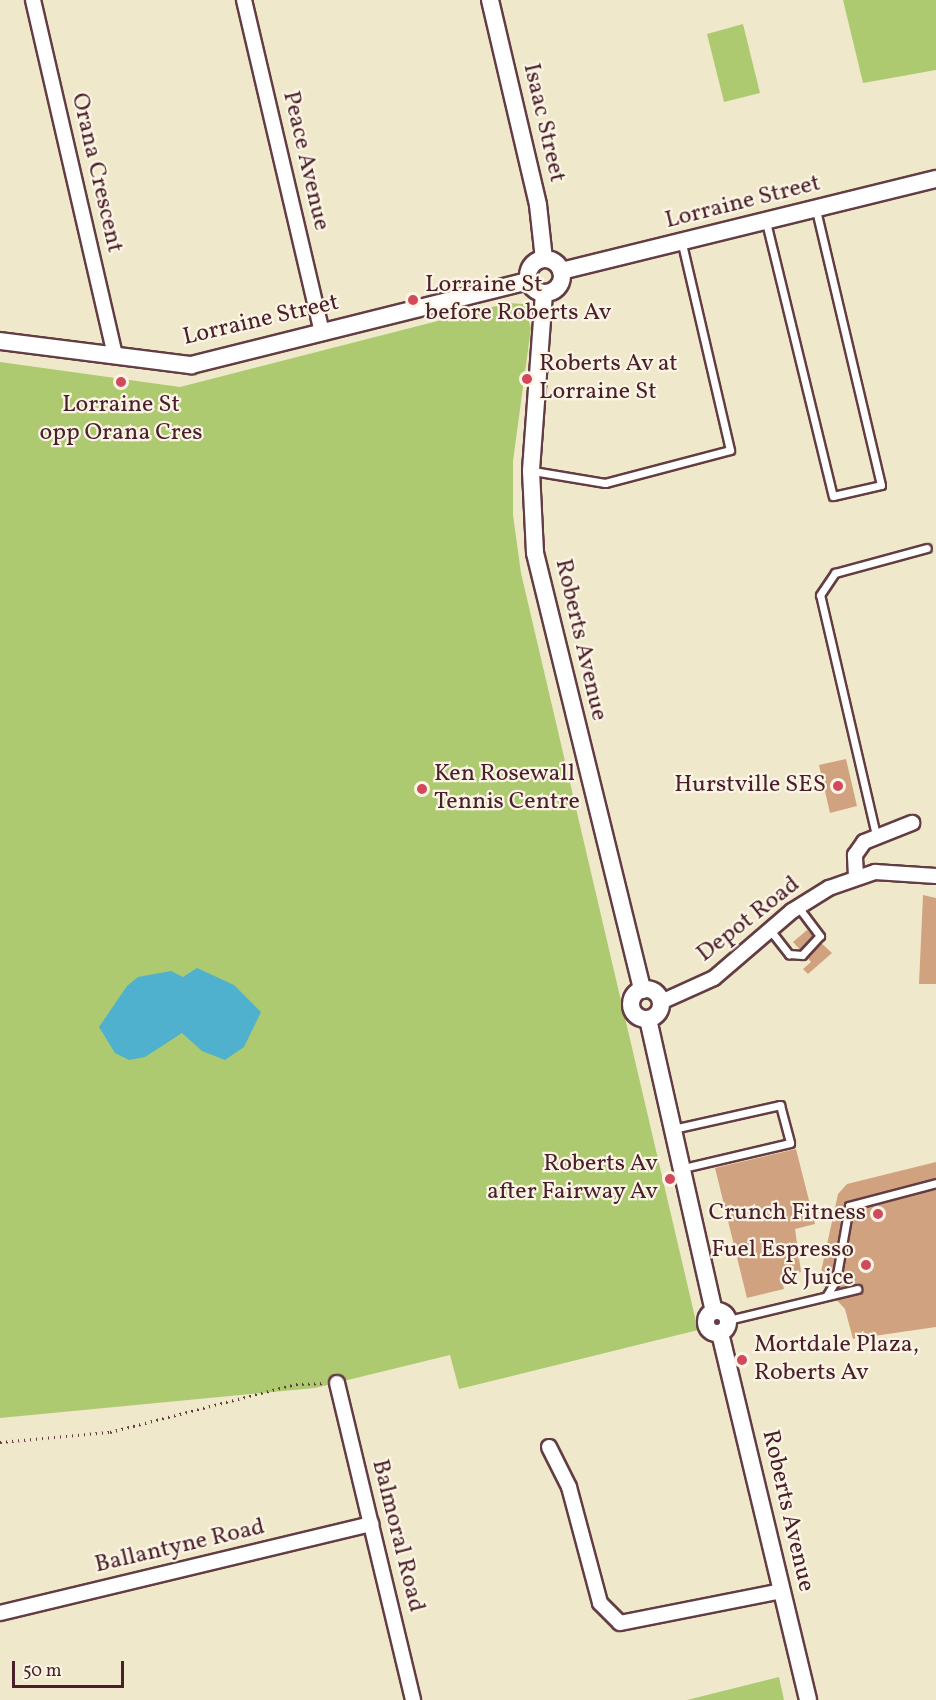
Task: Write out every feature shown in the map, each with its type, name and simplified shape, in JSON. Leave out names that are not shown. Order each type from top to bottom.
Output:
[{"type":"street","name":"Orana Crescent","points":[[33,0],[115,356]]},
{"type":"street","name":"Peace Avenue","points":[[244,0],[322,333]]},
{"type":"street","name":"Isaac Street","points":[[490,0],[538,205],[544,259]]},
{"type":"street","name":"Lorraine Street","points":[[561,271],[936,179]]},
{"type":"street","points":[[544,259],[561,271],[558,287],[544,293],[528,281],[531,266],[544,259]]},
{"type":"street","name":"Lorraine Street","points":[[0,341],[191,365],[528,281]]},
{"type":"street","name":"Roberts Avenue","points":[[544,293],[531,471],[535,553],[642,990],[631,1005],[639,1018],[648,1019],[682,1168],[721,1321],[808,1700]]},
{"type":"street","points":[[856,876],[857,849],[876,835],[912,823]]},
{"type":"street","name":"Depot Road","points":[[661,1002],[714,978],[798,907],[856,876],[895,871],[936,876]]},
{"type":"street","points":[[642,990],[651,990],[661,1002],[657,1015],[648,1019]]},
{"type":"street","name":"Balmoral Road","points":[[337,1383],[413,1700]]},
{"type":"street","points":[[549,1448],[569,1487],[600,1603],[620,1623],[782,1591]]},
{"type":"street","name":"Ballantyne Road","points":[[0,1613],[370,1524]]},
{"type":"lane","points":[[766,222],[833,496],[881,485],[816,209]]},
{"type":"lane","points":[[531,471],[605,483],[730,450],[682,243]]},
{"type":"lane","points":[[876,835],[820,595],[835,573],[927,548]]},
{"type":"lane","points":[[770,930],[789,954],[802,954],[820,936],[798,907]]},
{"type":"lane","points":[[673,1129],[780,1105],[790,1143],[682,1168]]},
{"type":"lane","points":[[828,1295],[836,1280],[849,1206],[936,1183]]},
{"type":"lane","points":[[721,1321],[857,1289]]},
{"type":"path","points":[[0,1442],[110,1432],[296,1384],[337,1383]]},
{"type":"green space","points":[[843,0],[936,0],[936,70],[863,83]]},
{"type":"green space","points":[[743,24],[760,93],[724,102],[707,34]]},
{"type":"green space","points":[[508,303],[524,304],[531,328],[513,461],[513,515],[521,573],[698,1330],[459,1389],[450,1355],[315,1388],[0,1418],[0,362],[180,387]]},
{"type":"green space","points":[[779,1677],[784,1700],[687,1700]]},
{"type":"water","points":[[197,968],[234,985],[261,1012],[244,1047],[225,1060],[202,1051],[182,1033],[145,1057],[129,1060],[115,1053],[99,1027],[127,986],[138,977],[171,971],[183,977]]},
{"type":"building","name":"Hurstville SES","points":[[846,759],[857,806],[830,813],[819,765]]},
{"type":"building","points":[[923,895],[936,898],[936,984],[919,984]]},
{"type":"building","points":[[807,930],[832,953],[808,974],[803,969],[811,962],[793,942]]},
{"type":"building","points":[[796,1149],[815,1224],[795,1229],[801,1272],[781,1277],[784,1289],[747,1298],[715,1168]]},
{"type":"building","points":[[936,1162],[936,1327],[853,1339],[845,1309],[819,1281],[838,1194],[847,1184]]},
{"type":"place","name":"Lorraine St before Roberts Av","points":[[413,300]]},
{"type":"place","name":"Roberts Av at Lorraine St","points":[[527,379]]},
{"type":"place","name":"Lorraine St opp Orana Cres","points":[[121,382]]},
{"type":"place","name":"Hurstville SES","points":[[838,786]]},
{"type":"place","name":"Ken Rosewall Tennis Centre","points":[[422,789]]},
{"type":"place","name":"Roberts Av after Fairway Av","points":[[670,1179]]},
{"type":"place","name":"Crunch Fitness","points":[[878,1214]]},
{"type":"place","name":"Fuel Espresso & Juice","points":[[866,1265]]},
{"type":"place","name":"Mortdale Plaza, Roberts Av","points":[[742,1360]]}]
